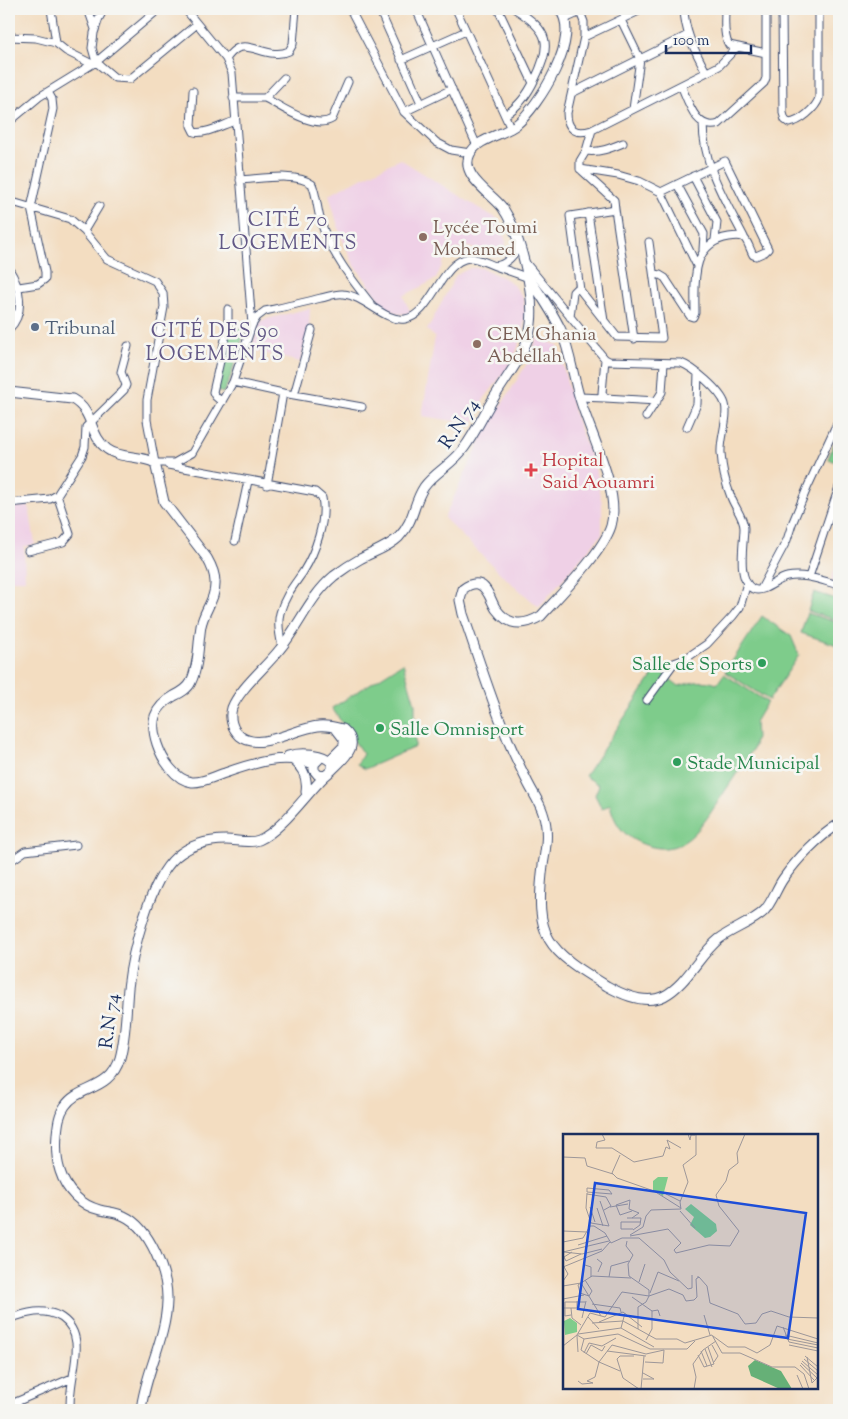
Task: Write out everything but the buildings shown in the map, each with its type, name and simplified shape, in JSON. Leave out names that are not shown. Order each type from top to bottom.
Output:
[{"type":"main road","points":[[470,153],[477,146],[511,129],[527,114],[549,81],[565,43],[565,20],[559,9]]},
{"type":"main road","name":"R.N 74","points":[[141,1410],[143,1395],[166,1318],[166,1281],[161,1262],[154,1249],[134,1223],[125,1216],[88,1206],[73,1194],[60,1171],[57,1157],[58,1122],[66,1104],[75,1097],[99,1086],[116,1069],[121,1050],[128,986],[134,955],[155,889],[164,870],[176,857],[197,844],[226,840],[247,842],[259,840],[269,834],[280,825],[304,796],[323,766],[347,756],[351,744],[346,731],[333,727],[313,727],[266,741],[248,740],[240,736],[233,728],[231,719],[231,710],[237,699],[282,647],[308,606],[333,577],[356,561],[390,544],[407,528],[414,514],[422,489],[464,449],[517,362],[528,340],[532,323],[529,278],[513,229],[502,207],[474,179],[469,170],[470,153]]},
{"type":"main road","points":[[529,278],[546,302],[560,328],[570,354],[579,396],[605,468],[610,488],[612,524],[600,547],[541,616],[530,623],[519,624],[504,618],[496,610],[483,587],[478,584],[462,588],[460,600],[463,614],[506,735],[543,813],[547,828],[541,885],[541,906],[543,926],[549,941],[568,960],[609,987],[632,998],[652,1000],[664,996],[676,987],[718,940],[764,911],[784,878],[799,860],[839,824]]},
{"type":"main road","points":[[9,392],[72,399],[86,410],[95,433],[106,448],[122,454],[147,458],[155,463],[164,502],[207,558],[214,574],[216,584],[212,602],[201,625],[201,637],[191,683],[183,691],[166,701],[156,712],[153,728],[158,746],[167,765],[179,776],[192,782],[205,780],[240,768],[287,758],[323,766]]},
{"type":"main road","points":[[287,758],[303,770],[306,781],[304,796]]},
{"type":"street","points":[[51,9],[56,43]]},
{"type":"street","points":[[94,63],[92,48],[95,29],[104,9]]},
{"type":"street","points":[[9,122],[19,112],[94,63],[159,9]]},
{"type":"street","points":[[185,9],[226,59],[232,73],[252,325]]},
{"type":"street","points":[[226,59],[239,47],[246,46],[265,52],[279,53],[290,51],[293,44],[296,9]]},
{"type":"street","points":[[350,9],[404,112],[436,142],[451,150],[470,153]]},
{"type":"street","points":[[379,9],[421,103]]},
{"type":"street","points":[[416,9],[477,146]]},
{"type":"street","points":[[456,9],[511,129]]},
{"type":"street","points":[[498,9],[533,83]]},
{"type":"street","points":[[505,115],[514,109],[533,83],[547,52],[546,42],[536,23],[515,9]]},
{"type":"street","points":[[584,37],[643,9]]},
{"type":"street","points":[[684,9],[684,22],[688,35],[706,72]]},
{"type":"street","points":[[725,9],[726,42],[729,45],[766,53]]},
{"type":"street","points":[[681,85],[694,114],[703,123],[712,126],[719,124],[766,78],[766,9]]},
{"type":"street","points":[[782,9],[783,113],[785,120],[795,123],[814,107],[819,98],[819,9]]},
{"type":"street","points":[[565,20],[584,10],[584,37],[567,113],[567,121],[570,127],[581,132],[592,130],[719,66],[737,47]]},
{"type":"street","points":[[90,11],[95,29]]},
{"type":"street","points":[[621,20],[640,59],[634,109]]},
{"type":"street","points":[[9,37],[36,38],[56,43],[66,51],[94,63],[115,78],[130,79],[197,24]]},
{"type":"street","points":[[401,60],[466,31]]},
{"type":"street","points":[[572,93],[688,35]]},
{"type":"street","points":[[265,98],[284,78]]},
{"type":"street","points":[[233,98],[265,98],[307,120],[327,122],[332,119],[348,82]]},
{"type":"street","points":[[404,112],[452,89]]},
{"type":"street","points":[[193,91],[192,126],[194,132],[208,132],[235,120]]},
{"type":"street","points":[[19,287],[38,284],[45,279],[31,208],[53,109],[52,99],[48,92]]},
{"type":"street","points":[[661,192],[709,168],[722,161],[725,161],[768,249],[766,252],[756,256],[753,255],[709,168],[703,137],[703,123]]},
{"type":"street","points":[[592,130],[586,151],[580,161],[580,169],[614,200],[634,338]]},
{"type":"street","points":[[586,151],[604,150],[623,143]]},
{"type":"street","points":[[580,169],[618,174],[639,180],[661,192],[698,266]]},
{"type":"street","points":[[693,176],[717,222],[716,240]]},
{"type":"street","points":[[240,180],[295,178],[307,180],[312,184],[321,222],[327,235],[354,282],[374,308]]},
{"type":"street","points":[[677,184],[704,234],[703,252]]},
{"type":"street","points":[[9,201],[70,219],[84,231],[107,259],[155,281],[163,293],[164,307],[147,400],[147,420],[155,463]]},
{"type":"street","points":[[84,231],[99,206]]},
{"type":"street","points":[[615,209],[570,216],[580,290],[617,337],[662,338],[649,242]]},
{"type":"street","points":[[588,213],[604,322]]},
{"type":"street","points":[[654,274],[666,278],[690,316],[693,317],[695,313],[695,279],[706,246],[716,240],[740,235],[744,237]]},
{"type":"street","points":[[495,266],[509,260],[519,247]]},
{"type":"street","points":[[155,463],[174,463],[192,453],[233,382],[252,325],[257,317],[265,311],[341,294],[355,297],[393,319],[406,319],[416,315],[435,292],[446,273],[462,260],[468,258],[476,259],[529,278]]},
{"type":"street","points":[[523,260],[604,359],[609,361],[681,363],[698,373],[722,397],[725,404],[726,411],[721,451],[724,475],[731,497],[744,526],[741,559],[747,583],[740,607],[733,616],[707,644],[685,659],[674,663],[647,700]]},
{"type":"street","points":[[9,269],[19,287],[20,302],[15,323],[9,329]]},
{"type":"street","points":[[570,317],[573,292],[576,289],[580,290]]},
{"type":"street","points":[[222,402],[213,392],[228,326],[228,309]]},
{"type":"street","points":[[9,314],[17,314]]},
{"type":"street","points":[[294,395],[312,330]]},
{"type":"street","points":[[9,503],[50,499],[57,495],[82,456],[85,448],[86,426],[124,390],[126,385],[121,372],[128,346]]},
{"type":"street","points":[[604,359],[602,393],[605,398]]},
{"type":"street","points":[[646,416],[662,392],[664,363]]},
{"type":"street","points":[[687,426],[697,404],[698,373]]},
{"type":"street","points":[[233,382],[362,407]]},
{"type":"street","points":[[267,485],[283,393]]},
{"type":"street","points":[[579,396],[657,401]]},
{"type":"street","points":[[760,590],[787,540],[808,486],[839,419]]},
{"type":"street","points":[[155,463],[267,485],[315,492],[322,498],[324,508],[323,520],[312,554],[282,606],[279,623],[282,647]]},
{"type":"street","points":[[236,541],[248,481]]},
{"type":"street","points":[[808,577],[839,487]]},
{"type":"street","points":[[28,550],[63,542],[70,534],[57,495]]},
{"type":"street","points":[[747,583],[754,590],[760,590],[786,577],[808,577],[839,585]]},
{"type":"street","points":[[9,862],[25,852],[76,846]]},
{"type":"street","points":[[9,1318],[45,1312],[57,1315],[67,1321],[75,1334],[76,1349],[70,1410]]},
{"type":"street","points":[[9,1406],[72,1378]]},
{"type":"street","points":[[18,1410],[19,1400]]},
{"type":"shaded area","name":"Lycée Toumi Mohamed","points":[[400,159],[497,218],[506,241],[505,249],[495,257],[469,247],[454,250],[446,256],[436,279],[403,296],[411,313],[399,314],[386,308],[353,263],[340,234],[329,194]]},
{"type":"shaded area","name":"CEM Ghania Abdellah","points":[[470,268],[482,268],[508,280],[523,298],[525,313],[523,331],[517,350],[506,370],[484,399],[473,424],[422,416],[435,337],[427,330],[456,275]]},
{"type":"shaded area","points":[[310,308],[309,328],[300,362],[251,350],[259,324],[263,320]]},
{"type":"shaded area","name":"Hopital Said Aouamri","points":[[537,338],[558,345],[575,416],[600,482],[599,491],[602,503],[602,534],[539,607],[502,575],[444,518],[484,433],[528,362]]},
{"type":"shaded area","points":[[29,506],[35,544],[24,547],[25,580],[9,580],[9,508]]},
{"type":"shaded area","points":[[839,558],[839,582],[831,580]]},
{"type":"green space","points":[[230,327],[245,330],[229,381],[223,393],[216,390]]},
{"type":"green space","points":[[839,431],[839,463],[828,459]]},
{"type":"green space","points":[[814,592],[839,600],[839,621],[808,611]]},
{"type":"green space","points":[[807,613],[839,623],[837,645],[801,633]]},
{"type":"green space","name":"Salle de Sports","points":[[762,616],[791,636],[799,655],[769,700],[725,672]]},
{"type":"green space","name":"Salle Omnisport","points":[[403,663],[415,704],[415,747],[365,769],[357,764],[363,754],[332,708]]},
{"type":"green space","name":"Stade Municipal","points":[[657,669],[679,686],[698,682],[717,684],[724,674],[767,702],[755,722],[756,738],[753,749],[713,809],[697,831],[688,839],[678,845],[667,848],[653,847],[638,842],[627,835],[613,816],[610,804],[602,809],[595,795],[599,785],[585,776]]},
{"type":"place","name":"Lycée Toumi Mohamed","points":[[423,237]]},
{"type":"place","name":"Tribunal","points":[[35,327]]},
{"type":"place","name":"CEM Ghania Abdellah","points":[[477,344]]},
{"type":"place","name":"Hopital Said Aouamri","points":[[531,470]]},
{"type":"place","name":"Salle de Sports","points":[[762,663]]},
{"type":"place","name":"Salle Omnisport","points":[[380,728]]},
{"type":"place","name":"Stade Municipal","points":[[677,762]]},
{"type":"district","name":"CITÉ 70 LOGEMENTS","points":[[288,230]]},
{"type":"district","name":"CITÉ DES 90 LOGEMENTS","points":[[215,342]]}]
